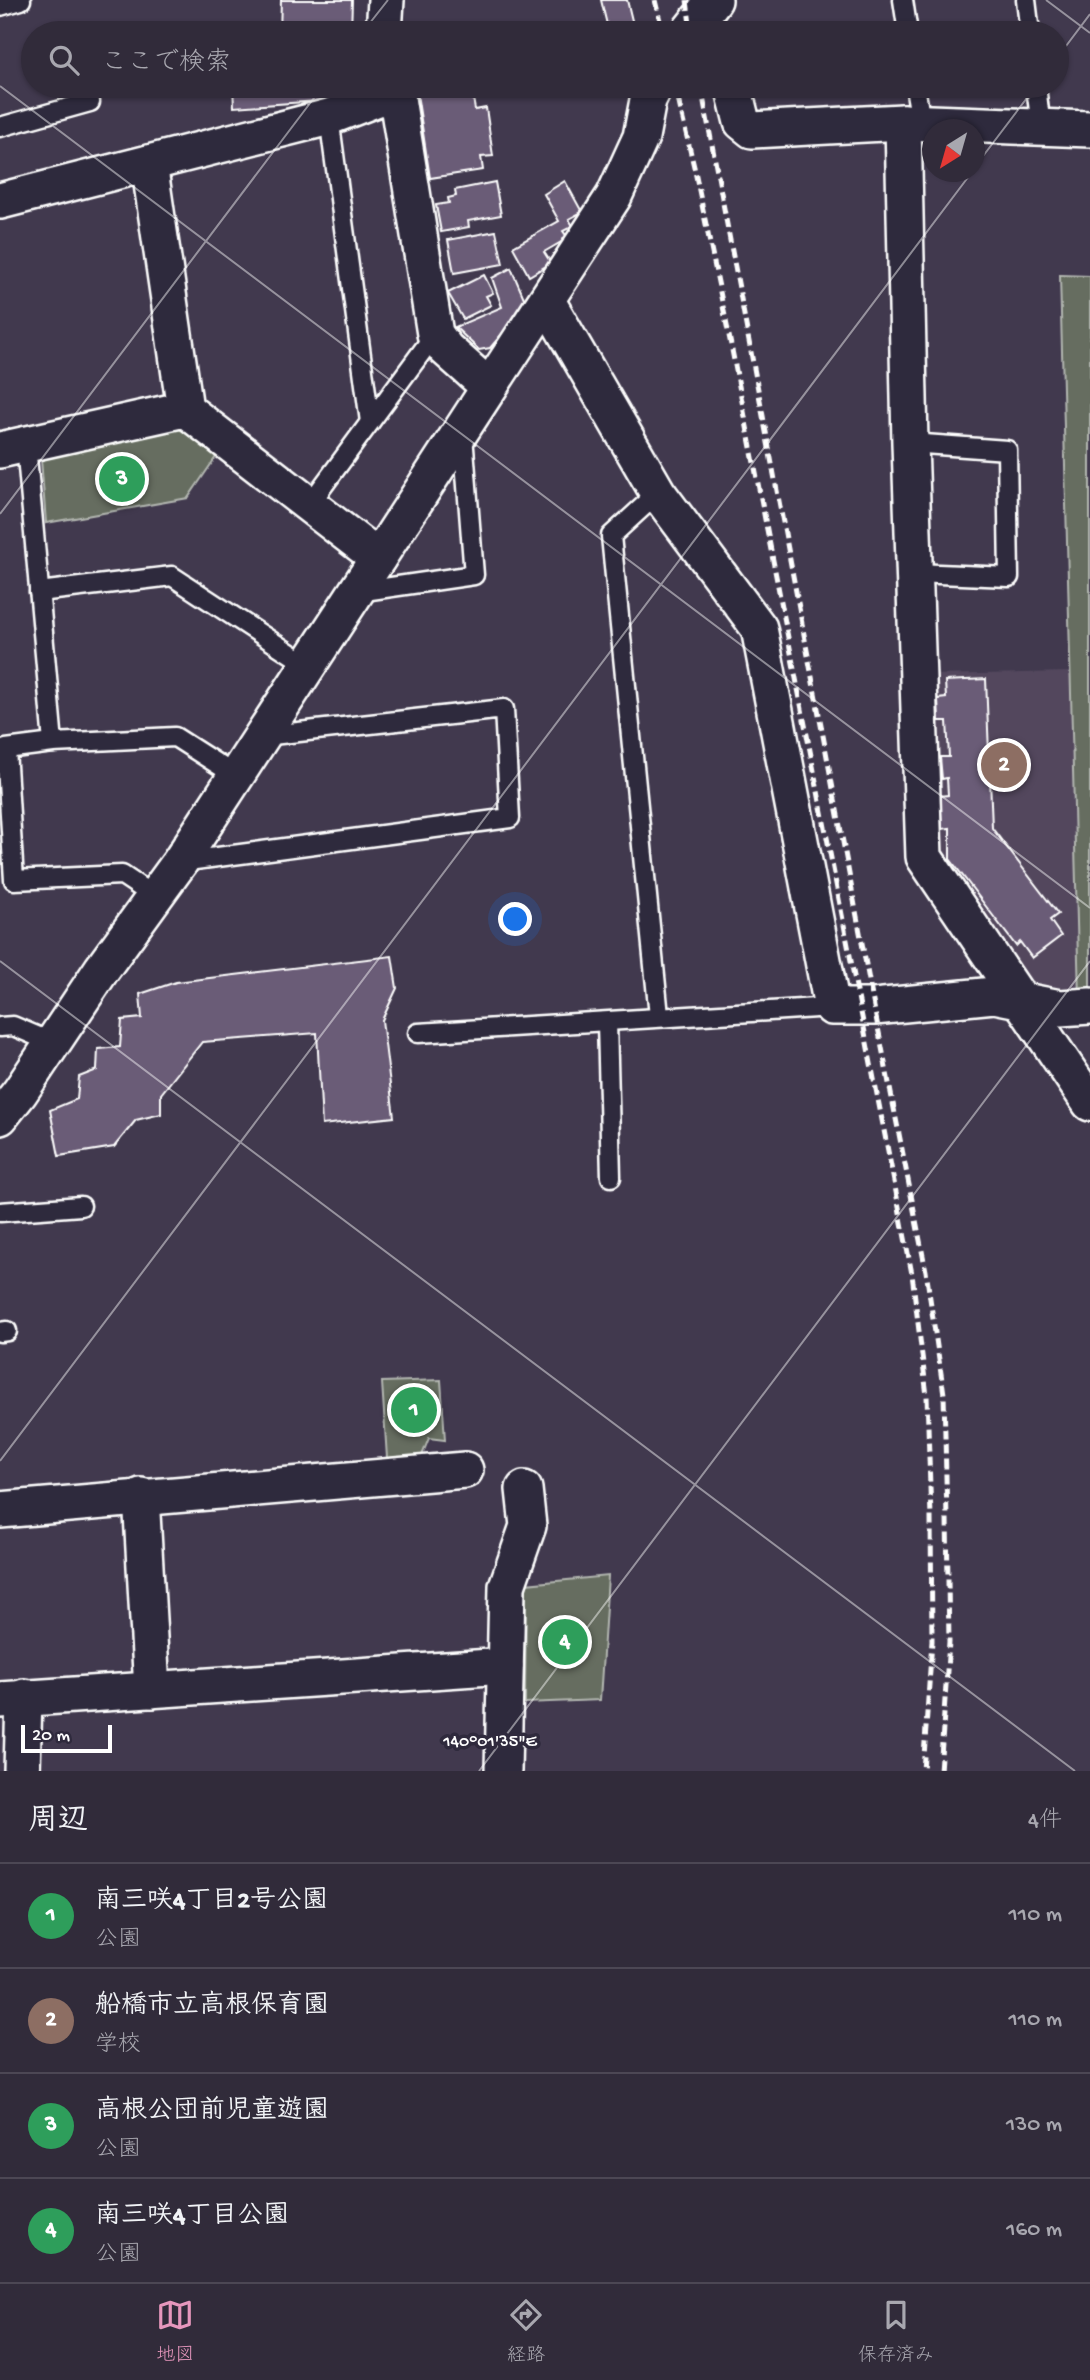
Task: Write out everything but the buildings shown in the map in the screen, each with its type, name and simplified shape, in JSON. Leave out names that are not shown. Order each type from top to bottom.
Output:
[{"type":"street","points":[[385,21],[386,0]]},
{"type":"street","points":[[0,201],[329,117],[372,98]]},
{"type":"street","points":[[397,98],[435,334],[446,349],[489,387]]},
{"type":"street","points":[[0,1116],[20,1092],[102,969],[180,862],[614,196],[641,137],[650,98]]},
{"type":"street","points":[[736,98],[742,122],[752,130],[912,122],[1090,129]]},
{"type":"street","points":[[912,122],[910,443],[924,857],[1090,1103]]},
{"type":"street","points":[[149,163],[185,409],[378,558]]},
{"type":"street","points":[[547,300],[658,493],[759,628],[832,1007],[874,1007],[995,995],[1060,1008],[1090,1006]]},
{"type":"street","points":[[13,447],[185,409]]},
{"type":"street","points":[[0,1510],[465,1470]]},
{"type":"street","points":[[503,1771],[507,1586],[528,1526],[524,1489]]},
{"type":"street","points":[[141,1496],[152,1690]]},
{"type":"street","points":[[22,1771],[12,1699],[505,1666]]},
{"type":"lane","points":[[0,6],[21,0]]},
{"type":"lane","points":[[903,0],[906,21]]},
{"type":"lane","points":[[1026,0],[1029,21]]},
{"type":"lane","points":[[912,122],[914,98]]},
{"type":"lane","points":[[1037,98],[1041,128]]},
{"type":"lane","points":[[0,127],[90,103]]},
{"type":"lane","points":[[329,117],[370,422]]},
{"type":"lane","points":[[309,505],[435,334]]},
{"type":"lane","points":[[356,592],[474,575],[462,431]]},
{"type":"lane","points":[[910,443],[1007,450],[1009,577],[915,573]]},
{"type":"lane","points":[[13,447],[39,592],[52,744]]},
{"type":"lane","points":[[658,493],[611,536],[659,1016]]},
{"type":"lane","points":[[39,592],[172,576],[309,665]]},
{"type":"lane","points":[[180,862],[510,818],[504,709],[263,736]]},
{"type":"lane","points":[[155,897],[122,875],[14,880],[6,749],[175,737],[236,776]]},
{"type":"lane","points":[[418,1033],[832,1007]]},
{"type":"lane","points":[[607,1022],[611,1177]]},
{"type":"lane","points":[[0,1027],[13,1026],[53,1042]]},
{"type":"lane","points":[[0,1212],[81,1206]]},
{"type":"shaded area","points":[[1070,672],[1079,998],[1049,992],[1026,978],[936,855],[933,675]]},
{"type":"green space","points":[[1060,275],[1090,276],[1090,997],[1079,998]]},
{"type":"green space","points":[[182,427],[218,454],[188,498],[46,523],[41,459]]},
{"type":"green space","points":[[441,1380],[445,1440],[429,1438],[421,1458],[387,1458],[382,1382]]},
{"type":"green space","points":[[608,1576],[600,1700],[525,1703],[526,1584]]},
{"type":"railway","points":[[655,0],[660,21]]},
{"type":"railway","points":[[687,0],[690,21]]},
{"type":"railway","points":[[678,98],[732,350],[912,1274],[927,1396],[931,1517],[932,1641],[923,1771]]},
{"type":"railway","points":[[703,98],[926,1271],[944,1394],[949,1642],[940,1771]]},
{"type":"place","name":"高根公団前児童遊園","points":[[122,479]]},
{"type":"place","name":"船橋市立高根保育園","points":[[1004,765]]},
{"type":"place","name":"南三咲4丁目2号公園","points":[[414,1410]]},
{"type":"place","name":"南三咲4丁目公園","points":[[565,1642]]}]
